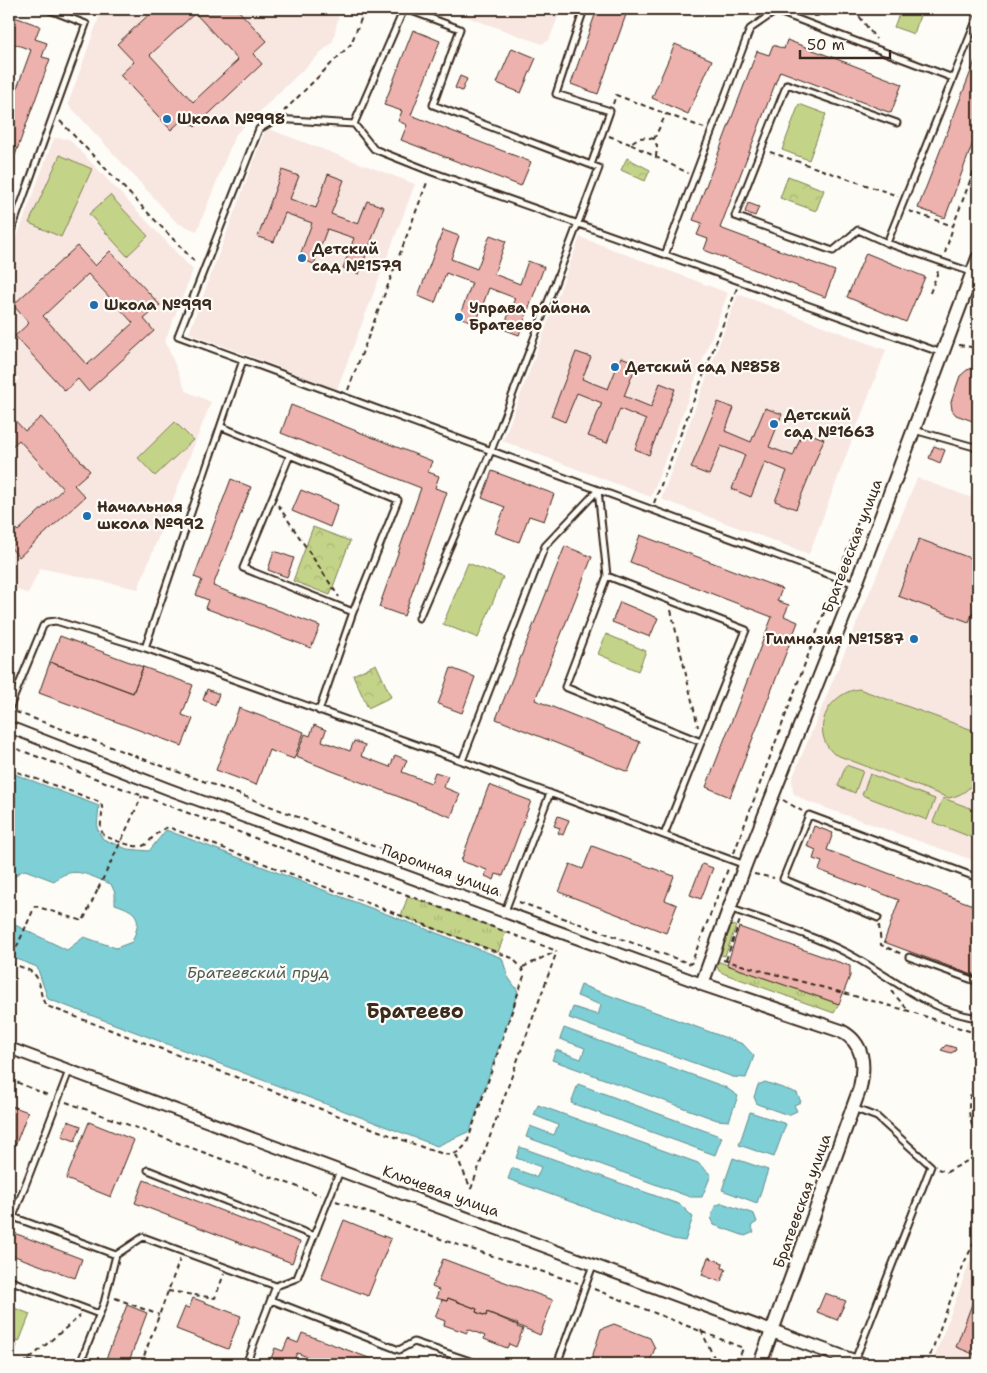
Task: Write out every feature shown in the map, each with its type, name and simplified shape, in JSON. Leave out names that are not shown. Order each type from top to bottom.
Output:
[{"type":"street","name":"Братеевская улица","points":[[702,984],[730,908],[748,869],[978,258]]},
{"type":"street","name":"Паромная улица","points":[[9,727],[168,789],[702,984],[840,1030],[848,1034],[859,1048]]},
{"type":"street","name":"Ключевая улица","points":[[9,1048],[858,1363]]},
{"type":"street","name":"Братеевская улица","points":[[760,1364],[863,1073],[862,1055],[859,1048]]},
{"type":"lane","points":[[9,228],[12,229],[86,24],[47,9]]},
{"type":"lane","points":[[354,124],[405,9],[460,29],[433,105],[599,168],[491,451],[419,618]]},
{"type":"lane","points":[[584,9],[556,94],[610,111],[591,165]]},
{"type":"lane","points":[[665,255],[750,29],[777,10],[953,78]]},
{"type":"lane","points":[[887,243],[978,16]]},
{"type":"lane","points":[[897,123],[787,84],[735,216],[833,251],[858,230],[887,243],[973,273]]},
{"type":"lane","points":[[855,584],[178,336],[259,129],[276,119],[354,124],[374,149],[432,172],[942,353]]},
{"type":"lane","points":[[145,648],[244,360]]},
{"type":"lane","points":[[222,427],[398,500],[353,612],[319,711]]},
{"type":"lane","points":[[913,430],[978,448]]},
{"type":"lane","points":[[290,455],[243,568],[353,612]]},
{"type":"lane","points":[[598,490],[608,576],[564,687],[701,742]]},
{"type":"lane","points":[[462,760],[544,546],[598,490]]},
{"type":"lane","points":[[608,576],[746,630],[664,835]]},
{"type":"lane","points":[[9,709],[43,626],[48,622],[56,621],[145,648],[462,760],[732,860],[748,869]]},
{"type":"lane","points":[[505,911],[550,793]]},
{"type":"lane","points":[[878,918],[783,879],[809,815],[978,878]]},
{"type":"lane","points":[[730,908],[844,952],[876,969],[926,1002],[956,1015],[978,1018]]},
{"type":"lane","points":[[909,957],[978,982]]},
{"type":"lane","points":[[69,1071],[11,1216],[116,1255]]},
{"type":"lane","points":[[852,1108],[877,1117],[931,1166],[858,1363]]},
{"type":"lane","points":[[148,1170],[314,1236]]},
{"type":"lane","points":[[80,1364],[106,1295],[116,1255],[143,1237],[276,1286],[297,1278],[340,1171]]},
{"type":"lane","points":[[557,1364],[593,1265]]},
{"type":"lane","points":[[9,1280],[99,1314]]},
{"type":"lane","points":[[246,1364],[276,1286]]},
{"type":"lane","points":[[271,1300],[399,1350],[414,1342],[471,1363],[479,1364]]},
{"type":"path","points":[[276,119],[351,44],[365,9]]},
{"type":"path","points":[[794,18],[854,10],[887,53]]},
{"type":"path","points":[[610,111],[616,95],[712,131]]},
{"type":"path","points":[[54,114],[204,271]]},
{"type":"path","points":[[656,157],[657,146],[654,139],[666,114]]},
{"type":"path","points":[[602,133],[630,144],[695,176]]},
{"type":"path","points":[[630,144],[638,138],[654,139]]},
{"type":"path","points":[[762,149],[905,199]]},
{"type":"path","points":[[901,208],[954,226],[978,160]]},
{"type":"path","points":[[345,397],[432,172]]},
{"type":"path","points":[[652,510],[740,282]]},
{"type":"path","points":[[957,344],[978,348]]},
{"type":"path","points":[[272,497],[346,609]]},
{"type":"path","points":[[9,709],[510,898],[691,964],[732,860],[858,522]]},
{"type":"path","points":[[669,600],[701,742]]},
{"type":"path","points":[[9,746],[557,951]]},
{"type":"path","points":[[9,769],[100,802],[103,806],[101,830],[104,835],[129,845],[139,847],[148,844],[160,830],[168,826],[512,958],[522,968],[524,976],[467,1143],[456,1154],[451,1156],[427,1149],[47,1006],[42,1001],[38,979],[33,972],[9,964],[35,906],[83,921],[98,889],[122,839],[142,796]]},
{"type":"path","points":[[780,799],[809,815]]},
{"type":"path","points":[[748,869],[783,879]]},
{"type":"path","points":[[878,918],[881,945],[909,957]]},
{"type":"path","points":[[726,960],[740,919],[749,922]]},
{"type":"path","points":[[522,968],[557,951]]},
{"type":"path","points":[[456,1154],[471,1189],[557,951]]},
{"type":"path","points":[[721,959],[909,1011],[978,1034]]},
{"type":"path","points":[[887,987],[909,1011]]},
{"type":"path","points":[[978,1078],[972,1090],[969,1114],[971,1125],[978,1137]]},
{"type":"path","points":[[9,1079],[58,1099],[449,1242],[586,1286],[701,1330],[743,1348],[737,1364]]},
{"type":"path","points":[[931,1166],[947,1172],[978,1155]]},
{"type":"path","points":[[927,1364],[964,1263],[978,1235]]},
{"type":"path","points":[[141,1364],[183,1251]]},
{"type":"path","points":[[168,1291],[214,1298],[226,1268]]},
{"type":"path","points":[[106,1295],[159,1315]]},
{"type":"path","points":[[23,1364],[88,1310]]},
{"type":"path","points":[[701,1330],[717,1364]]},
{"type":"path","points":[[28,1360],[38,1364]]},
{"type":"shaded area","name":"Школа №998","points":[[102,9],[340,9],[333,41],[235,135],[197,231],[177,223],[68,104]]},
{"type":"shaded area","points":[[445,9],[561,9],[549,40],[542,44]]},
{"type":"shaded area","name":"Детский сад №1579","points":[[266,128],[415,184],[337,389],[189,333]]},
{"type":"shaded area","points":[[54,138],[69,139],[193,270],[165,341],[186,391],[211,402],[138,589],[40,568],[28,594],[9,586],[9,388],[19,379],[9,368],[9,264],[12,264],[15,242]]},
{"type":"shaded area","name":"Детский сад №858","points":[[580,237],[728,293],[651,497],[503,441]]},
{"type":"shaded area","name":"Детский сад №1663","points":[[738,294],[886,350],[809,554],[661,499]]},
{"type":"shaded area","name":"Гимназия №1587","points":[[917,478],[978,500],[978,862],[806,801],[793,793],[792,779]]},
{"type":"shaded area","points":[[978,1247],[978,1364],[932,1364],[969,1264]]},
{"type":"green space","points":[[901,9],[922,9],[914,34],[894,27]]},
{"type":"green space","points":[[799,104],[826,114],[809,160],[782,150]]},
{"type":"green space","points":[[60,155],[92,169],[61,237],[29,223]]},
{"type":"green space","points":[[627,158],[650,170],[645,181],[621,170]]},
{"type":"green space","points":[[788,176],[824,190],[816,211],[780,198]]},
{"type":"green space","points":[[110,195],[148,236],[127,256],[89,214]]},
{"type":"green space","points":[[175,422],[193,440],[155,476],[138,458]]},
{"type":"green space","points":[[313,527],[350,541],[330,595],[293,581]]},
{"type":"green space","points":[[468,563],[503,577],[478,638],[443,624]]},
{"type":"green space","points":[[606,634],[646,651],[638,671],[598,654]]},
{"type":"green space","points":[[376,664],[391,697],[368,708],[353,675]]},
{"type":"green space","points":[[859,689],[978,732],[977,772],[969,788],[961,794],[949,798],[834,754],[827,745],[823,735],[823,724],[826,714],[838,698],[848,692]]},
{"type":"green space","points":[[846,765],[863,771],[855,793],[838,786]]},
{"type":"green space","points":[[870,774],[935,799],[927,820],[862,795]]},
{"type":"green space","points":[[943,798],[978,811],[978,840],[933,822]]},
{"type":"green space","points":[[408,896],[506,932],[498,952],[401,916]]},
{"type":"green space","points":[[727,924],[736,926],[725,956],[718,954]]},
{"type":"green space","points":[[714,960],[839,1004],[834,1013],[725,974],[719,971]]},
{"type":"green space","points":[[9,1306],[30,1314],[19,1342],[9,1339]]},
{"type":"green space","points":[[9,1342],[17,1345],[10,1364],[9,1364]]},
{"type":"water","name":"Братеевский пруд","points":[[9,772],[99,806],[97,828],[103,839],[127,849],[149,851],[166,830],[502,958],[508,977],[518,991],[470,1131],[437,1146],[48,999],[37,967],[9,956],[9,922],[67,950],[84,937],[116,948],[132,942],[137,922],[134,913],[115,904],[115,893],[111,884],[82,873],[68,873],[54,881],[25,870],[14,877],[9,889]]},
{"type":"water","points":[[581,985],[743,1044],[754,1056],[746,1078],[733,1077],[569,1018],[573,1007],[598,1015],[601,1005],[577,996]]},
{"type":"water","points":[[564,1028],[725,1087],[738,1096],[729,1121],[717,1120],[552,1060],[556,1050],[581,1059],[585,1048],[560,1039]]},
{"type":"water","points":[[765,1082],[797,1093],[801,1102],[794,1105],[797,1111],[788,1115],[757,1104],[754,1097],[758,1085]]},
{"type":"water","points":[[578,1084],[722,1137],[715,1155],[571,1103]]},
{"type":"water","points":[[538,1105],[698,1163],[711,1175],[702,1197],[690,1197],[526,1137],[530,1126],[554,1135],[558,1125],[534,1115]]},
{"type":"water","points":[[750,1112],[786,1124],[774,1157],[739,1145]]},
{"type":"water","points":[[520,1147],[681,1205],[693,1217],[685,1241],[673,1239],[508,1179],[512,1168],[537,1177],[541,1167],[516,1158]]},
{"type":"water","points":[[733,1158],[768,1170],[757,1203],[722,1190]]},
{"type":"water","points":[[722,1203],[754,1214],[757,1222],[751,1226],[754,1232],[745,1236],[714,1225],[711,1218],[715,1206]]},
{"type":"building","points":[[155,9],[237,9],[267,41],[253,54],[262,64],[195,127],[185,117],[171,130],[120,75],[134,62],[117,44]],"holes":[[[195,13],[238,60],[193,102],[150,55]]]},
{"type":"building","points":[[597,9],[628,9],[598,94],[571,84]]},
{"type":"building","points":[[960,9],[972,9],[971,13]]},
{"type":"building","points":[[9,15],[40,26],[35,39],[47,43],[42,57],[50,59],[9,172],[9,110],[31,50],[9,42]]},
{"type":"building","points":[[413,30],[440,41],[411,115],[531,162],[521,186],[401,140],[407,125],[398,121],[402,111],[384,105]]},
{"type":"building","points":[[787,40],[902,84],[891,113],[780,71],[720,228],[835,271],[825,297],[704,250],[708,239],[697,235],[702,223],[693,220],[757,51],[769,55],[773,45],[784,49]]},
{"type":"building","points":[[675,44],[712,60],[688,114],[652,98]]},
{"type":"building","points":[[512,48],[536,58],[521,93],[497,83]]},
{"type":"building","points":[[978,53],[978,129],[945,218],[918,208]]},
{"type":"building","points":[[460,76],[467,79],[462,91],[455,88]]},
{"type":"building","points":[[282,170],[299,176],[290,199],[316,208],[328,174],[344,180],[331,214],[358,224],[367,201],[384,207],[359,274],[343,268],[354,238],[327,229],[314,264],[299,258],[312,223],[285,213],[274,242],[258,237]]},
{"type":"building","points":[[748,203],[759,207],[755,216],[745,212]]},
{"type":"building","points":[[443,230],[459,236],[451,259],[477,269],[490,235],[506,241],[494,274],[520,284],[528,261],[544,267],[519,335],[503,329],[515,298],[489,288],[476,323],[459,317],[472,283],[446,273],[435,303],[418,296]]},
{"type":"building","points":[[77,246],[95,266],[110,251],[160,305],[144,319],[154,331],[88,391],[78,379],[65,391],[15,336],[29,323],[13,305]],"holes":[[[88,274],[133,323],[87,365],[43,316]]]},
{"type":"building","points":[[866,253],[925,277],[906,322],[847,297]]},
{"type":"building","points":[[576,352],[591,357],[582,379],[608,389],[621,357],[637,363],[624,396],[651,407],[660,383],[675,389],[649,455],[635,449],[646,420],[620,409],[607,443],[588,436],[602,403],[577,393],[565,422],[551,416]]},
{"type":"building","points":[[973,368],[978,370],[978,423],[956,415],[952,410],[951,402],[960,376]]},
{"type":"building","points":[[718,402],[734,408],[725,431],[751,442],[765,408],[782,414],[769,447],[793,456],[803,431],[824,439],[796,509],[775,501],[787,471],[765,462],[751,497],[732,489],[745,455],[721,446],[709,475],[691,468]]},
{"type":"building","points":[[291,405],[432,461],[428,472],[439,476],[435,488],[447,492],[404,616],[379,607],[421,488],[281,433]]},
{"type":"building","points":[[9,414],[25,431],[41,417],[90,471],[74,485],[85,497],[19,557],[9,546],[9,522],[18,531],[63,489],[19,440],[9,449]]},
{"type":"building","points":[[934,446],[945,450],[940,463],[929,458]]},
{"type":"building","points":[[492,471],[554,494],[544,521],[529,516],[519,542],[495,533],[505,507],[482,498]]},
{"type":"building","points":[[231,479],[251,487],[213,586],[320,626],[311,648],[205,608],[208,600],[196,595],[202,580],[194,577]]},
{"type":"building","points":[[301,490],[338,505],[330,527],[292,511]]},
{"type":"building","points":[[640,535],[782,589],[777,601],[789,605],[784,616],[798,622],[730,797],[706,787],[772,617],[630,562]]},
{"type":"building","points":[[919,539],[978,561],[978,613],[973,612],[969,622],[898,596]]},
{"type":"building","points":[[565,546],[592,557],[535,700],[640,742],[628,772],[496,719]]},
{"type":"building","points":[[274,551],[294,558],[287,577],[268,570]]},
{"type":"building","points":[[620,602],[658,618],[650,637],[612,622]]},
{"type":"building","points":[[60,636],[143,667],[133,693],[50,662]]},
{"type":"building","points":[[50,662],[133,693],[143,667],[193,685],[182,715],[193,719],[182,746],[39,693]]},
{"type":"building","points":[[451,668],[475,677],[462,713],[438,704]]},
{"type":"building","points":[[978,680],[978,700],[972,697]]},
{"type":"building","points":[[207,689],[219,694],[215,705],[203,700]]},
{"type":"building","points":[[239,708],[304,732],[294,759],[269,750],[256,785],[216,770]]},
{"type":"building","points":[[314,725],[326,730],[322,741],[350,751],[354,741],[365,745],[361,756],[390,767],[395,755],[407,760],[402,772],[431,783],[435,772],[448,776],[443,787],[460,794],[451,817],[296,757],[305,734],[310,736]]},
{"type":"building","points":[[489,785],[531,801],[503,876],[496,874],[494,880],[485,876],[487,870],[461,861]]},
{"type":"building","points":[[558,816],[569,820],[563,835],[558,833],[560,828],[554,826]]},
{"type":"building","points":[[814,826],[833,833],[827,850],[978,907],[978,977],[884,942],[899,900],[819,870],[822,862],[813,859],[816,850],[807,846]]},
{"type":"building","points":[[592,846],[674,876],[665,900],[677,905],[666,933],[559,892],[570,864],[583,869]]},
{"type":"building","points":[[702,864],[713,868],[701,899],[690,895]]},
{"type":"building","points":[[739,927],[850,966],[850,976],[839,1004],[727,965]]},
{"type":"building","points":[[946,1045],[956,1048],[955,1051],[951,1053],[941,1050]]},
{"type":"building","points":[[9,1105],[28,1112],[15,1146],[9,1143]]},
{"type":"building","points":[[68,1121],[81,1126],[75,1141],[62,1136]]},
{"type":"building","points":[[89,1122],[134,1140],[111,1197],[66,1179]]},
{"type":"building","points":[[144,1180],[300,1242],[292,1263],[135,1203]]},
{"type":"building","points":[[344,1220],[391,1239],[368,1296],[321,1278]]},
{"type":"building","points":[[9,1231],[82,1259],[75,1278],[9,1254]]},
{"type":"building","points":[[708,1257],[723,1263],[722,1268],[726,1269],[721,1282],[702,1275]]},
{"type":"building","points":[[443,1259],[553,1300],[540,1335],[487,1312],[486,1316],[476,1312],[477,1309],[448,1298],[447,1301],[436,1298],[439,1290],[432,1287]]},
{"type":"building","points":[[978,1288],[978,1349],[976,1355],[956,1347]]},
{"type":"building","points":[[825,1293],[846,1301],[837,1320],[817,1312]]},
{"type":"building","points":[[193,1298],[241,1316],[228,1349],[176,1329],[185,1307],[189,1308]]},
{"type":"building","points":[[448,1298],[477,1309],[476,1312],[486,1316],[487,1312],[518,1324],[517,1327],[523,1329],[516,1347],[509,1344],[507,1348],[484,1339],[485,1336],[468,1329],[467,1333],[444,1325],[445,1321],[435,1317],[442,1300],[447,1301]]},
{"type":"building","points":[[127,1305],[147,1313],[128,1364],[104,1364]]},
{"type":"building","points":[[614,1324],[650,1338],[655,1348],[649,1364],[590,1364],[601,1329]]},
{"type":"building","points":[[302,1333],[385,1364],[326,1364],[297,1353],[292,1364],[269,1364],[275,1348],[283,1351],[288,1339],[298,1343]]},
{"type":"place","name":"Школа №998","points":[[167,119]]},
{"type":"place","name":"Детский сад №1579","points":[[302,258]]},
{"type":"place","name":"Школа №999","points":[[94,305]]},
{"type":"place","name":"Управа района Братеево","points":[[459,317]]},
{"type":"place","name":"Детский сад №858","points":[[615,367]]},
{"type":"place","name":"Детский сад №1663","points":[[774,424]]},
{"type":"place","name":"Начальная школа №992","points":[[87,516]]},
{"type":"place","name":"Гимназия №1587","points":[[914,639]]},
{"type":"district","name":"Братеево","points":[[415,1011]]}]
